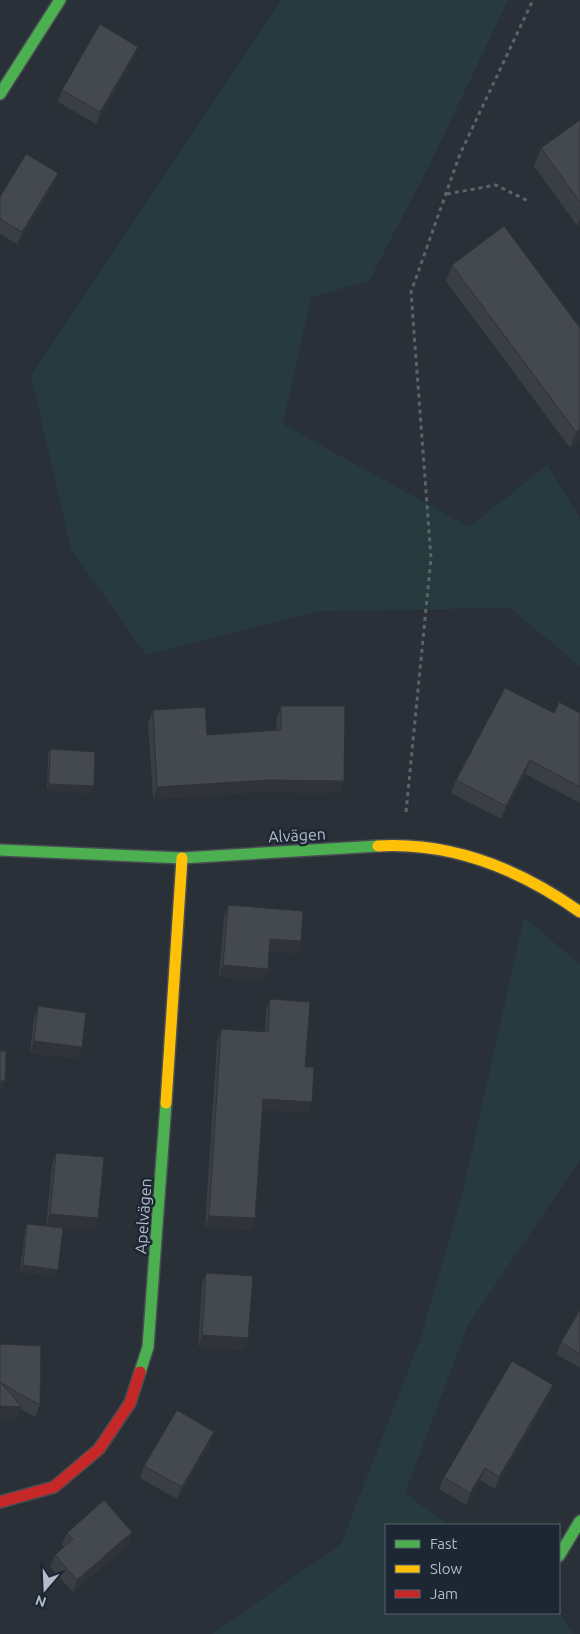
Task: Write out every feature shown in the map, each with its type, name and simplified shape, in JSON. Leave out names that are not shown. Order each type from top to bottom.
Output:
[{"type":"street","points":[[0,94],[60,0]]},
{"type":"street","name":"Alvägen","points":[[0,850],[182,858],[402,844],[457,853],[502,868],[553,893],[580,912]]},
{"type":"street","name":"Apelvägen","points":[[0,1502],[54,1487],[99,1449],[130,1403],[148,1347],[160,1221],[182,858]]},
{"type":"street","points":[[560,1554],[580,1521]]},
{"type":"path","points":[[402,844],[431,558],[411,292],[460,154],[533,0]]},
{"type":"path","points":[[446,194],[496,184],[530,202]]},
{"type":"green space","points":[[281,0],[508,0],[430,164],[369,281],[311,297],[283,424],[469,527],[547,465],[580,518],[580,666],[510,608],[318,611],[146,655],[71,549],[31,375]]},
{"type":"green space","points":[[524,917],[580,964],[580,1160],[468,1325],[405,1493],[447,1524],[385,1524],[385,1614],[560,1614],[573,1634],[212,1634],[341,1544],[421,1337],[462,1195]]},
{"type":"building","points":[[100,24],[138,47],[100,112],[62,90]]},
{"type":"building","points":[[580,120],[580,202],[541,148]]},
{"type":"building","points":[[26,154],[58,173],[22,232],[0,219],[0,197]]},
{"type":"building","points":[[504,226],[580,328],[580,429],[576,432],[452,265]]},
{"type":"building","points":[[505,688],[554,713],[559,702],[580,713],[580,787],[530,760],[506,806],[456,780]]},
{"type":"building","points":[[281,706],[345,706],[344,781],[269,780],[157,787],[153,710],[205,707],[207,735],[281,730]]},
{"type":"building","points":[[50,749],[95,752],[94,786],[49,784]]},
{"type":"building","points":[[228,905],[303,911],[301,941],[270,939],[268,969],[223,965]]},
{"type":"building","points":[[270,999],[310,1002],[305,1067],[314,1067],[312,1102],[263,1099],[255,1218],[209,1216],[221,1029],[268,1032]]},
{"type":"building","points":[[38,1006],[86,1013],[82,1047],[34,1041]]},
{"type":"building","points":[[0,1051],[6,1051],[5,1081],[0,1081]]},
{"type":"building","points":[[56,1153],[104,1157],[98,1218],[50,1214]]},
{"type":"building","points":[[27,1224],[63,1228],[58,1270],[23,1265]]},
{"type":"building","points":[[206,1273],[253,1276],[248,1338],[202,1335]]},
{"type":"building","points":[[580,1310],[580,1354],[561,1342]]},
{"type":"building","points":[[0,1344],[41,1346],[40,1405],[1,1383],[22,1407],[0,1406]]},
{"type":"building","points":[[512,1361],[553,1385],[499,1477],[485,1468],[470,1493],[444,1477]]},
{"type":"building","points":[[177,1410],[214,1432],[182,1487],[144,1466]]},
{"type":"building","points":[[104,1500],[132,1532],[77,1580],[55,1555],[73,1539],[67,1533]]},
{"type":"traffic: fast","points":[[0,94],[60,0]]},
{"type":"traffic: fast","points":[[0,850],[182,858],[378,846]]},
{"type":"traffic: fast","points":[[140,1372],[148,1347],[166,1103]]},
{"type":"traffic: fast","points":[[560,1554],[580,1521]]},
{"type":"traffic: slow","points":[[378,846],[406,846],[432,849],[459,854],[485,862],[534,883],[580,912]]},
{"type":"traffic: slow","points":[[166,1103],[182,858]]},
{"type":"traffic: jam","points":[[0,1502],[54,1487],[99,1449],[130,1403],[140,1372]]}]
